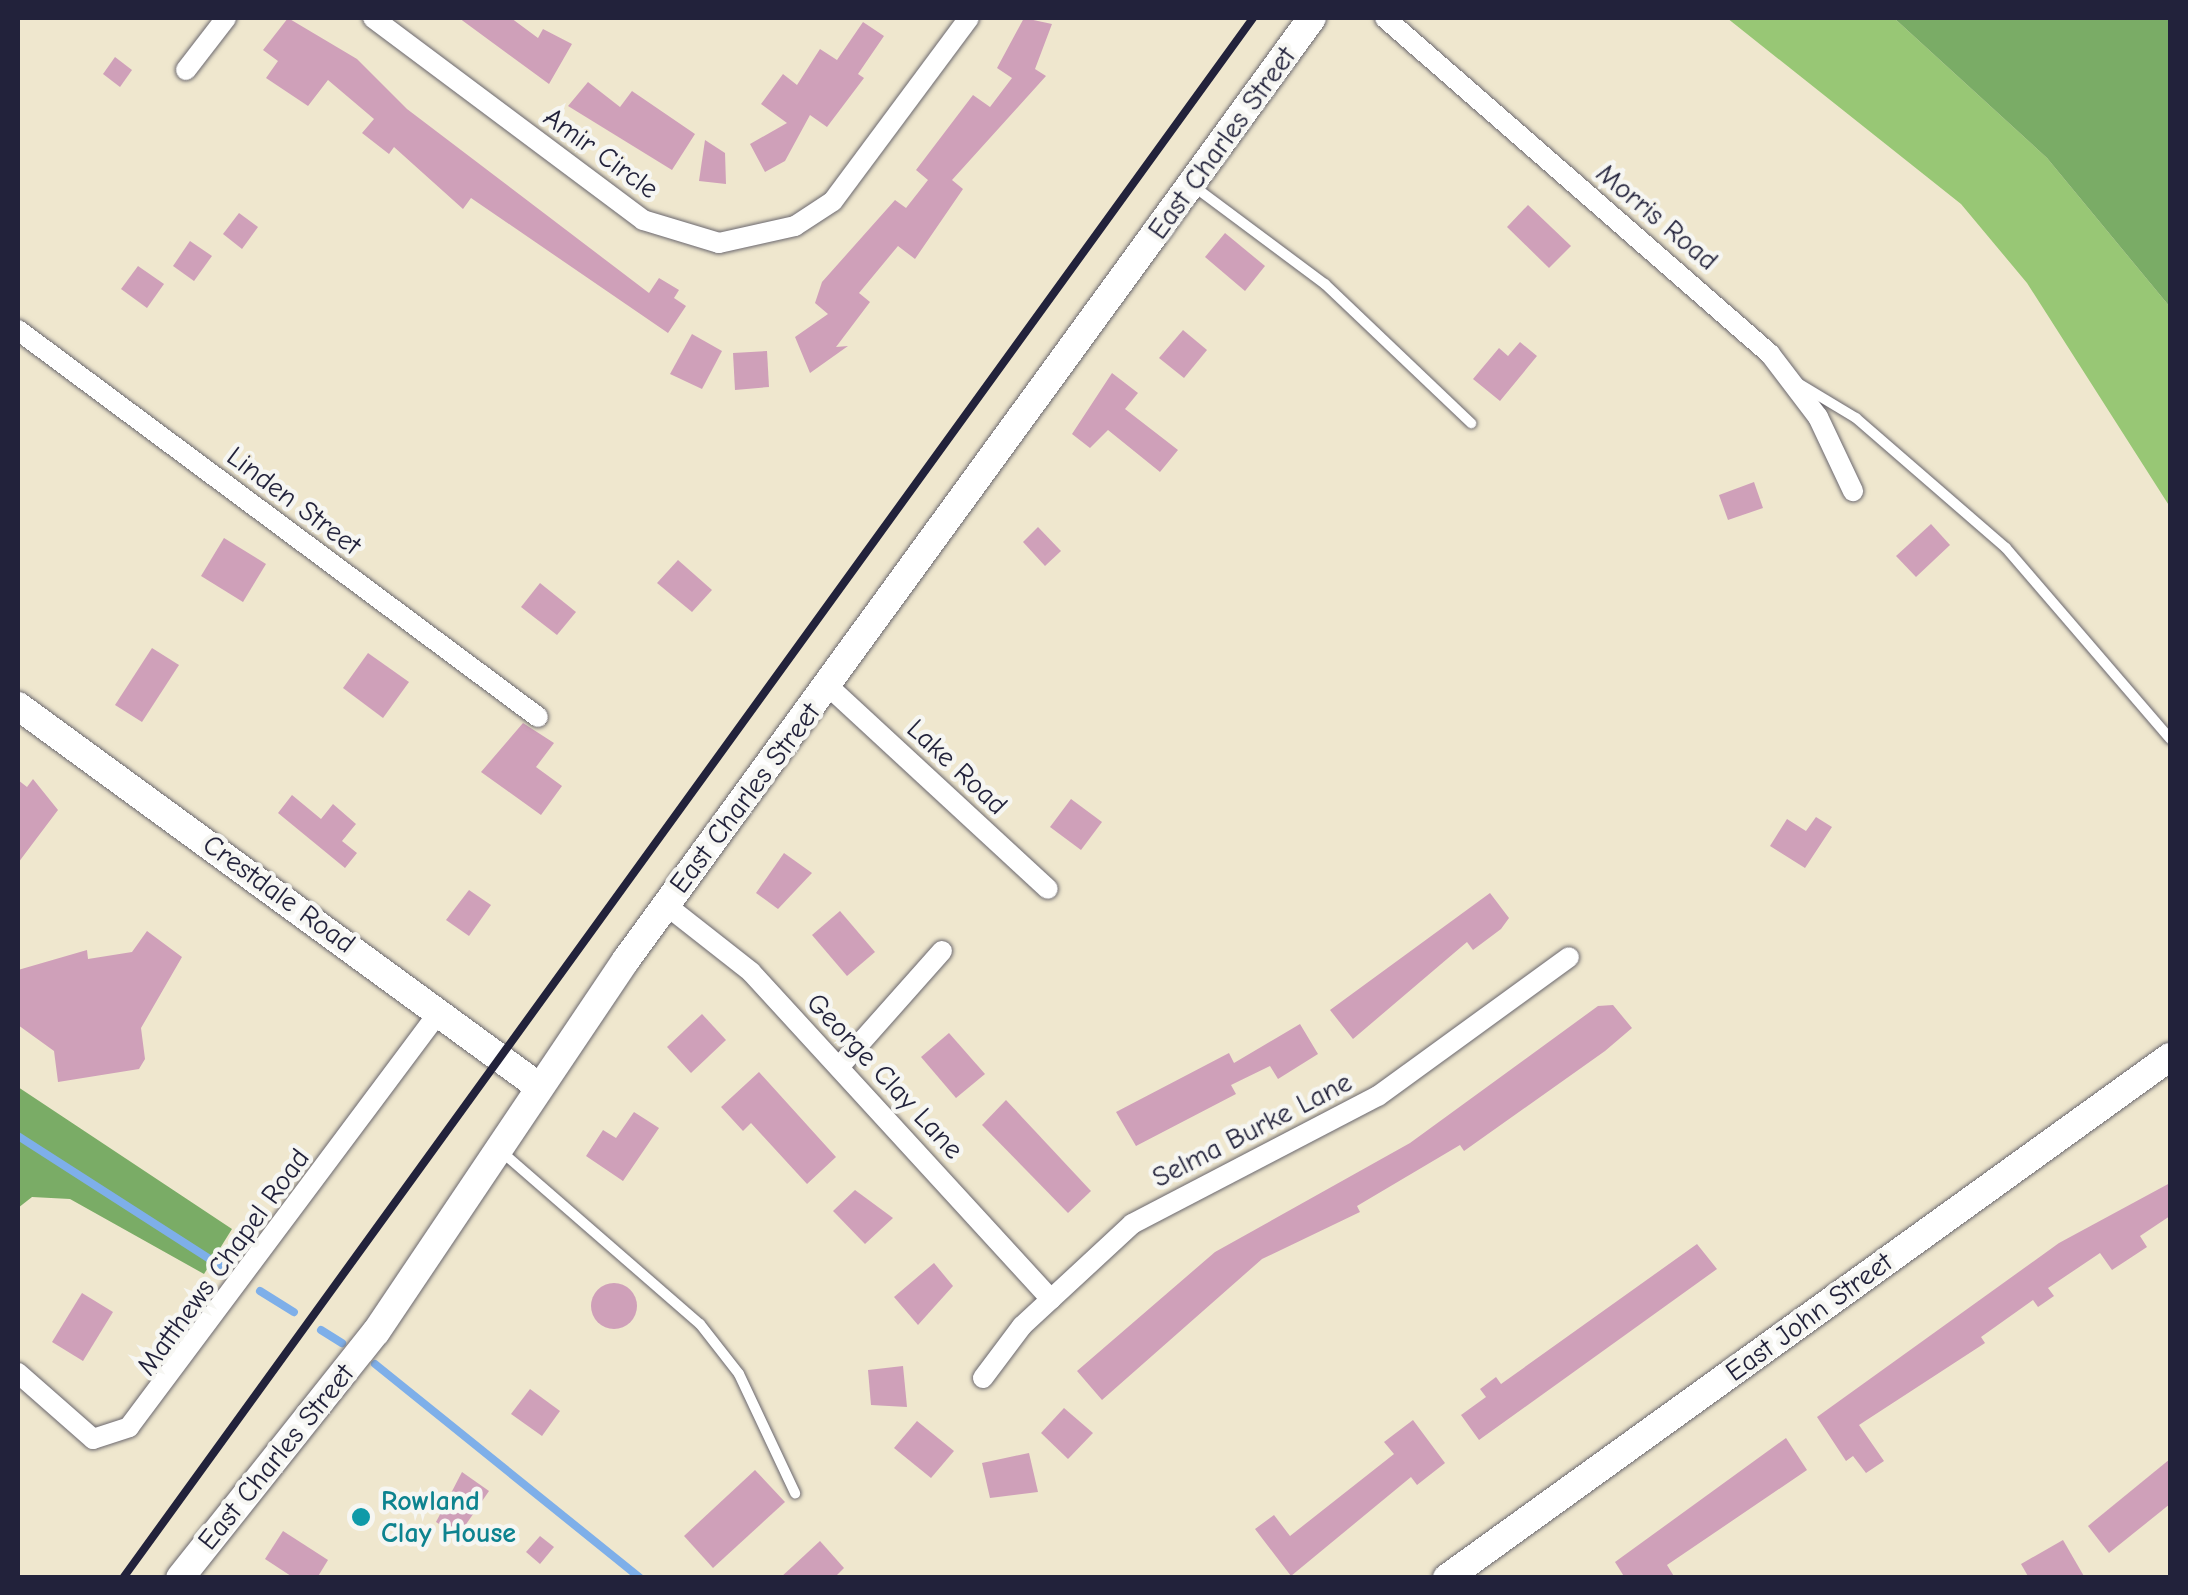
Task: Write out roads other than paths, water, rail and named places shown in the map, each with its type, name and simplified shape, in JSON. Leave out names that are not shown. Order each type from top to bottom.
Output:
[{"type":"street","points":[[186,70],[226,18]]},
{"type":"street","name":"Amir Circle","points":[[372,18],[643,220],[719,242],[795,226],[833,200],[969,18]]},
{"type":"street","name":"East Charles Street","points":[[180,1578],[376,1332],[538,1086],[666,904],[1312,18]]},
{"type":"street","name":"Morris Road","points":[[1385,18],[1720,306],[1792,380],[1852,492]]},
{"type":"street","name":"Linden Street","points":[[18,330],[538,717]]},
{"type":"street","name":"Lake Road","points":[[828,686],[1048,889]]},
{"type":"street","name":"Crestdale Road","points":[[18,706],[538,1086]]},
{"type":"street","name":"George Clay Lane","points":[[666,904],[751,972],[1051,1299]]},
{"type":"street","points":[[840,1066],[942,951]]},
{"type":"street","name":"Selma Burke Lane","points":[[982,1378],[1051,1299],[1132,1224],[1378,1096],[1570,957]]},
{"type":"street","name":"Matthews Chapel Road","points":[[18,1373],[93,1439],[129,1427],[438,1012]]},
{"type":"street","name":"East John Street","points":[[1448,1578],[2170,1057]]},
{"type":"lane","points":[[1192,185],[1325,284],[1472,423]]},
{"type":"lane","points":[[1792,380],[1856,418],[2006,548],[2170,739]]},
{"type":"lane","points":[[498,1148],[700,1324],[739,1374],[796,1493]]},
{"type":"waterway","points":[[18,1136],[227,1270]]},
{"type":"waterway","points":[[260,1291],[294,1312]]},
{"type":"waterway","points":[[321,1330],[342,1343]]},
{"type":"waterway","points":[[375,1364],[640,1578]]},
{"type":"railway","points":[[123,1578],[1253,18]]},
{"type":"place","name":"Rowland Clay House","points":[[361,1517]]}]
